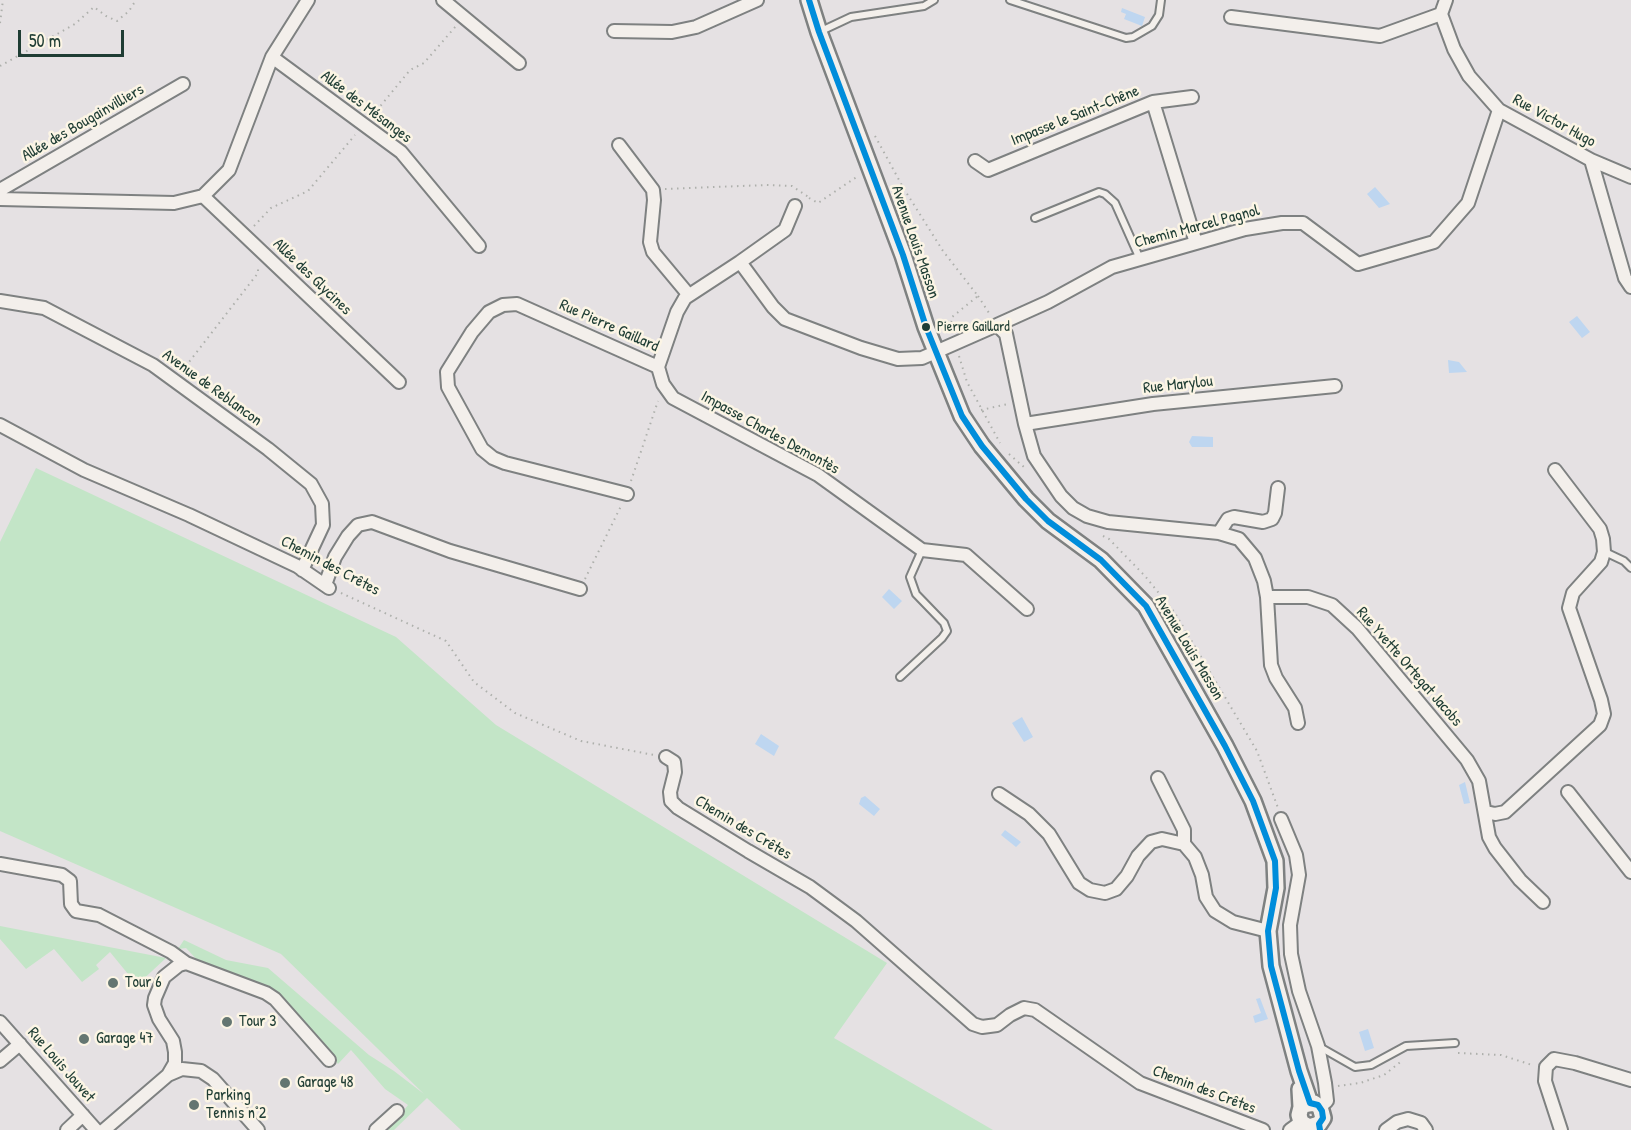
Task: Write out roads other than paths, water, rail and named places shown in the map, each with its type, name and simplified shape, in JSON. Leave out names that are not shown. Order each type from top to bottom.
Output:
[{"type":"street","points":[[0,199],[174,203],[203,196],[229,170],[272,57],[308,0]]},
{"type":"street","points":[[443,0],[519,63]]},
{"type":"street","points":[[614,31],[672,32],[696,27],[757,0]]},
{"type":"street","name":"Avenue Louis Masson","points":[[809,0],[903,255],[935,352],[962,416],[1005,476],[1048,521],[1101,560],[1146,606],[1225,746],[1253,801],[1275,861],[1276,888],[1269,931],[1271,966],[1299,1071],[1309,1120]]},
{"type":"street","points":[[1231,17],[1380,36],[1441,14],[1446,0]]},
{"type":"street","name":"Rue Victor Hugo","points":[[1441,14],[1469,76],[1499,110],[1591,160],[1631,177]]},
{"type":"street","name":"Allée des Mésanges","points":[[272,57],[401,152],[478,246]]},
{"type":"street","name":"Allée des Bougainvilliers","points":[[0,190],[183,84]]},
{"type":"street","points":[[1154,102],[1192,97]]},
{"type":"street","name":"Impasse le Saint-Chêne","points":[[975,161],[988,170],[1154,102],[1196,243]]},
{"type":"street","name":"Chemin Marcel Pagnol","points":[[998,325],[1048,302],[1112,267],[1245,229],[1282,223],[1303,223],[1358,264],[1434,242],[1467,204],[1499,110]]},
{"type":"street","points":[[619,145],[653,190],[650,242],[653,252],[688,294],[786,230],[795,206]]},
{"type":"street","points":[[1591,160],[1629,281]]},
{"type":"street","name":"Allée des Glycines","points":[[203,196],[399,382]]},
{"type":"street","points":[[740,262],[778,314],[793,323],[898,359],[922,358],[998,325],[1006,334],[1034,456],[1048,479],[1073,508],[1087,516],[1108,522],[1219,533],[1239,539],[1255,558],[1264,581],[1267,597],[1271,665],[1276,678],[1295,708],[1298,723]]},
{"type":"street","name":"Rue Pierre Gaillard","points":[[627,494],[514,466],[493,458],[482,449],[448,387],[447,372],[483,318],[496,307],[510,304],[517,304],[540,313],[658,367],[677,312],[688,294]]},
{"type":"street","name":"Avenue de Reblancon","points":[[0,301],[44,308],[153,365],[268,449],[311,484],[322,504],[323,525],[302,570]]},
{"type":"street","name":"Impasse Charles Demontès","points":[[658,367],[663,384],[673,398],[818,475],[922,550],[966,555],[1028,609]]},
{"type":"street","name":"Rue Marylou","points":[[1025,424],[1153,404],[1335,386]]},
{"type":"street","name":"Chemin des Crêtes","points":[[0,426],[84,470],[189,515],[302,570],[327,587],[334,557],[348,536],[358,525],[372,522],[450,551],[580,589]]},
{"type":"street","points":[[1486,812],[1495,814],[1505,812],[1600,725],[1604,714],[1569,608],[1573,593],[1601,562],[1604,552],[1600,529],[1555,470]]},
{"type":"street","points":[[1219,533],[1223,524],[1234,517],[1263,522],[1272,519],[1275,513],[1278,488]]},
{"type":"street","name":"Rue Yvette Ortegat Jacobs","points":[[1267,597],[1308,597],[1332,605],[1357,628],[1467,760],[1479,781],[1490,837],[1495,848],[1520,880],[1543,902]]},
{"type":"street","name":"Chemin des Crêtes","points":[[666,757],[674,762],[675,772],[670,792],[671,801],[678,808],[810,887],[856,921],[973,1024],[982,1027],[997,1025],[1024,1008],[1035,1010],[1140,1083],[1263,1130]]},
{"type":"street","points":[[1158,778],[1184,830],[1184,844]]},
{"type":"street","points":[[1568,792],[1631,872]]},
{"type":"street","points":[[999,794],[1029,814],[1049,834],[1079,883],[1090,890],[1105,893],[1116,889],[1127,876],[1138,856],[1151,842],[1162,839],[1184,844],[1195,857],[1202,875],[1206,897],[1215,911],[1233,922],[1269,931]]},
{"type":"street","name":"Avenue Louis Masson","points":[[1281,819],[1296,855],[1299,875],[1290,925],[1291,954],[1299,991],[1318,1046],[1328,1101],[1309,1120]]},
{"type":"street","points":[[0,864],[63,875],[70,881],[71,904],[76,911],[99,915],[171,952],[186,963],[266,993],[275,999],[329,1060]]},
{"type":"street","points":[[104,1130],[168,1075],[176,1063],[173,1041],[155,1010],[155,998],[164,977],[179,965],[186,963]]},
{"type":"street","name":"Rue Louis Jouvet","points":[[0,1022],[96,1130]]},
{"type":"street","points":[[0,1061],[20,1044]]},
{"type":"street","points":[[1561,1130],[1545,1081],[1546,1067],[1554,1059],[1631,1080]]},
{"type":"street","points":[[168,1075],[182,1069],[201,1071],[213,1079],[258,1130]]},
{"type":"street","points":[[376,1130],[397,1111]]},
{"type":"street","points":[[67,1130],[83,1115]]},
{"type":"street","points":[[1386,1130],[1397,1122],[1408,1119],[1421,1123],[1426,1130]]},
{"type":"lane","points":[[819,32],[851,17],[924,6],[934,0]]},
{"type":"lane","points":[[1010,0],[1126,38],[1133,37],[1152,26],[1159,15],[1161,0]]},
{"type":"lane","points":[[1035,218],[1099,192],[1105,194],[1115,203],[1140,259]]},
{"type":"lane","points":[[900,677],[947,631],[944,623],[916,594],[910,577],[922,550]]},
{"type":"lane","points":[[1604,552],[1624,561],[1631,568]]},
{"type":"lane","points":[[1318,1046],[1354,1067],[1371,1065],[1406,1046],[1455,1043]]},
{"type":"water","points":[[1122,8],[1145,17],[1142,26],[1124,19],[1126,14],[1121,12]]},
{"type":"water","points":[[1375,187],[1390,204],[1379,208],[1367,194]]},
{"type":"water","points":[[1577,316],[1590,332],[1582,338],[1569,322]]},
{"type":"water","points":[[1448,360],[1459,362],[1467,372],[1449,373]]},
{"type":"water","points":[[1192,436],[1213,437],[1213,447],[1192,447],[1189,442]]},
{"type":"water","points":[[889,589],[902,601],[894,609],[882,597]]},
{"type":"water","points":[[1022,717],[1033,737],[1024,742],[1012,723]]},
{"type":"water","points":[[761,734],[779,746],[774,756],[755,744]]},
{"type":"water","points":[[1465,782],[1470,803],[1464,804],[1459,785]]},
{"type":"water","points":[[865,796],[880,809],[874,816],[859,804],[861,798]]},
{"type":"water","points":[[1005,830],[1021,842],[1016,847],[1001,835]]},
{"type":"water","points":[[1260,998],[1268,1019],[1255,1023],[1253,1016],[1261,1013],[1256,999]]},
{"type":"water","points":[[1368,1029],[1374,1048],[1365,1051],[1359,1032]]},
{"type":"place","name":"Pierre Gaillard","points":[[926,327]]},
{"type":"place","name":"Tour 6","points":[[113,983]]},
{"type":"place","name":"Tour 3","points":[[227,1022]]},
{"type":"place","name":"Garage 47","points":[[84,1039]]},
{"type":"place","name":"Garage 48","points":[[285,1083]]},
{"type":"place","name":"Parking Tennis n°2","points":[[194,1105]]}]
